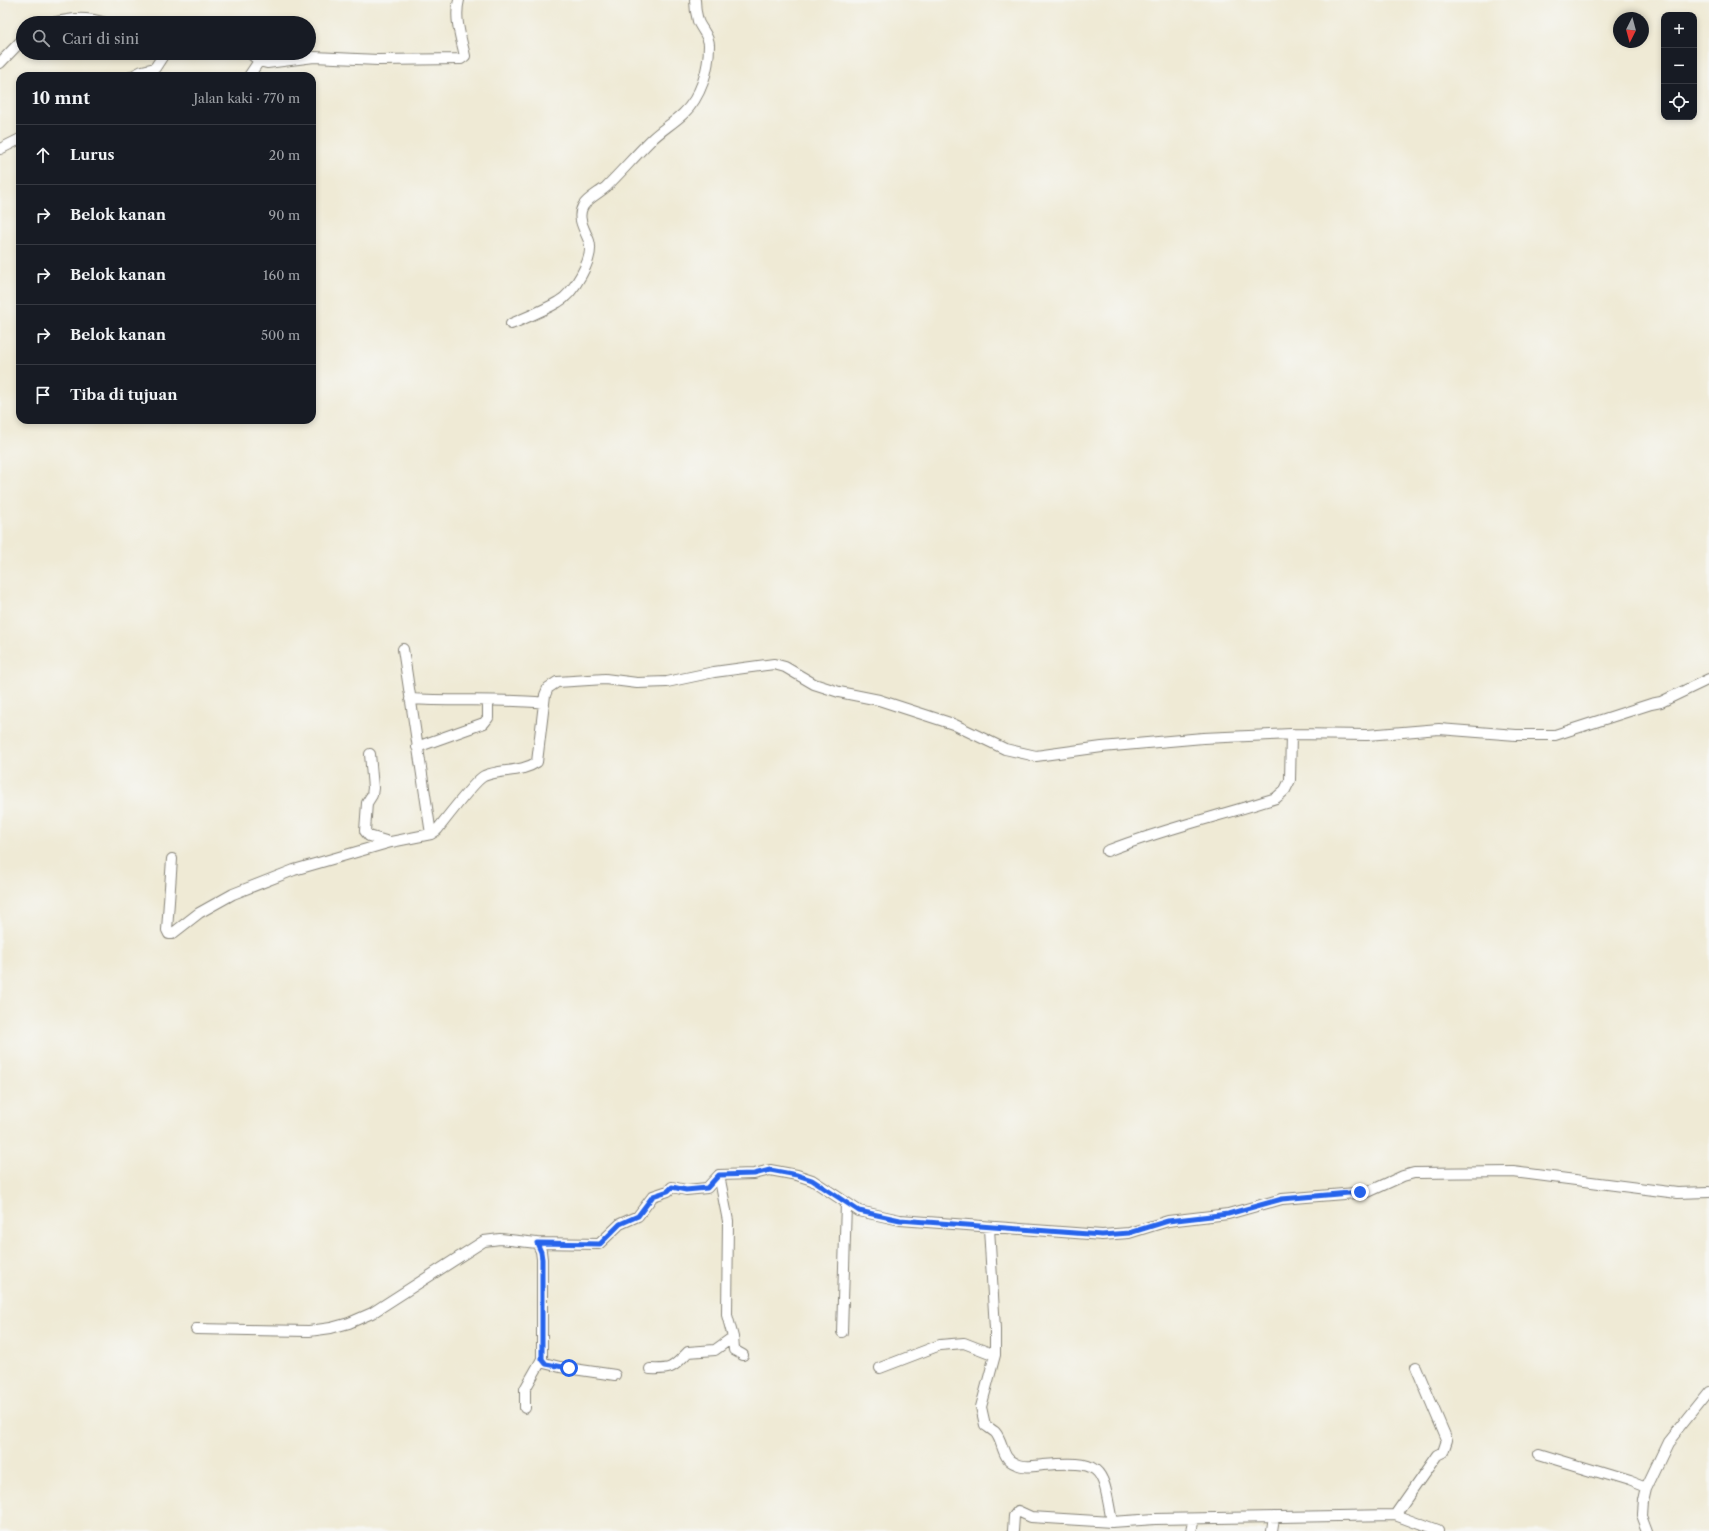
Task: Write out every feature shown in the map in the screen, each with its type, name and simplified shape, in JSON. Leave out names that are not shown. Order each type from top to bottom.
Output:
[{"type":"street","points":[[316,57],[378,60],[461,59],[465,56],[456,8],[458,0]]},
{"type":"street","points":[[511,324],[559,302],[571,290],[586,267],[590,252],[590,242],[581,220],[581,210],[584,205],[605,188],[651,140],[683,114],[702,87],[708,62],[709,40],[698,19],[695,0]]},
{"type":"street","points":[[0,63],[16,46]]},
{"type":"street","points":[[140,72],[154,68],[160,60]]},
{"type":"street","points":[[251,72],[258,61],[267,63],[290,60]]},
{"type":"street","points":[[0,149],[16,141]]},
{"type":"street","points":[[403,650],[431,834]]},
{"type":"street","points":[[172,859],[167,930],[169,934],[172,934],[199,913],[233,894],[294,870],[391,842],[431,834],[437,830],[480,778],[496,773],[525,768],[537,762],[544,703],[548,688],[557,682],[605,679],[637,683],[667,682],[714,672],[774,664],[785,667],[814,684],[839,692],[879,700],[953,724],[1005,749],[1036,756],[1110,746],[1203,738],[1291,734],[1367,735],[1439,729],[1516,736],[1555,735],[1661,702],[1709,679]]},
{"type":"street","points":[[410,699],[519,701],[544,703]]},
{"type":"street","points":[[417,747],[484,723],[488,718],[488,701]]},
{"type":"street","points":[[1107,851],[1143,837],[1204,821],[1276,798],[1285,790],[1290,780],[1291,734]]},
{"type":"street","points":[[370,754],[373,788],[372,795],[367,803],[365,831],[369,836],[391,842]]},
{"type":"street","points":[[196,1329],[309,1331],[331,1328],[349,1323],[372,1313],[484,1241],[500,1239],[537,1243],[600,1244],[620,1224],[638,1216],[653,1196],[668,1191],[672,1187],[686,1190],[707,1188],[719,1175],[754,1174],[770,1170],[780,1171],[812,1180],[846,1204],[859,1211],[900,1220],[989,1228],[1118,1235],[1168,1221],[1228,1214],[1282,1199],[1368,1192],[1403,1176],[1414,1173],[1513,1172],[1677,1193],[1709,1192]]},
{"type":"street","points":[[719,1175],[728,1222],[727,1315],[733,1337],[734,1350],[743,1355]]},
{"type":"street","points":[[842,1332],[846,1204]]},
{"type":"street","points":[[989,1228],[996,1329],[994,1355],[981,1407],[985,1425],[995,1433],[1006,1457],[1010,1461],[1020,1466],[1079,1464],[1097,1470],[1105,1483],[1112,1522]]},
{"type":"street","points":[[525,1408],[525,1388],[542,1359],[542,1259],[537,1243]]},
{"type":"street","points":[[650,1369],[663,1370],[673,1368],[688,1352],[715,1350],[733,1337]]},
{"type":"street","points":[[880,1368],[940,1345],[964,1343],[994,1355]]},
{"type":"street","points":[[542,1359],[544,1363],[548,1365],[615,1375]]},
{"type":"street","points":[[1395,1515],[1437,1455],[1443,1452],[1446,1440],[1416,1367]]},
{"type":"street","points":[[1648,1531],[1642,1515],[1646,1488],[1668,1442],[1709,1392]]},
{"type":"street","points":[[1539,1454],[1628,1480],[1646,1488]]},
{"type":"street","points":[[1013,1531],[1014,1516],[1018,1511],[1031,1517],[1112,1522],[1155,1519],[1395,1515],[1438,1531]]},
{"type":"street","points":[[1272,1531],[1274,1517]]},
{"type":"street","points":[[1191,1531],[1194,1519]]},
{"type":"route","points":[[569,1368],[546,1364],[542,1359],[542,1259],[537,1243],[600,1244],[620,1224],[638,1216],[653,1196],[668,1191],[672,1187],[686,1190],[707,1188],[719,1175],[754,1174],[770,1170],[797,1175],[812,1180],[846,1204],[859,1211],[900,1220],[989,1228],[1102,1235],[1129,1233],[1168,1221],[1185,1218],[1228,1214],[1282,1199],[1320,1197],[1360,1192]]}]
